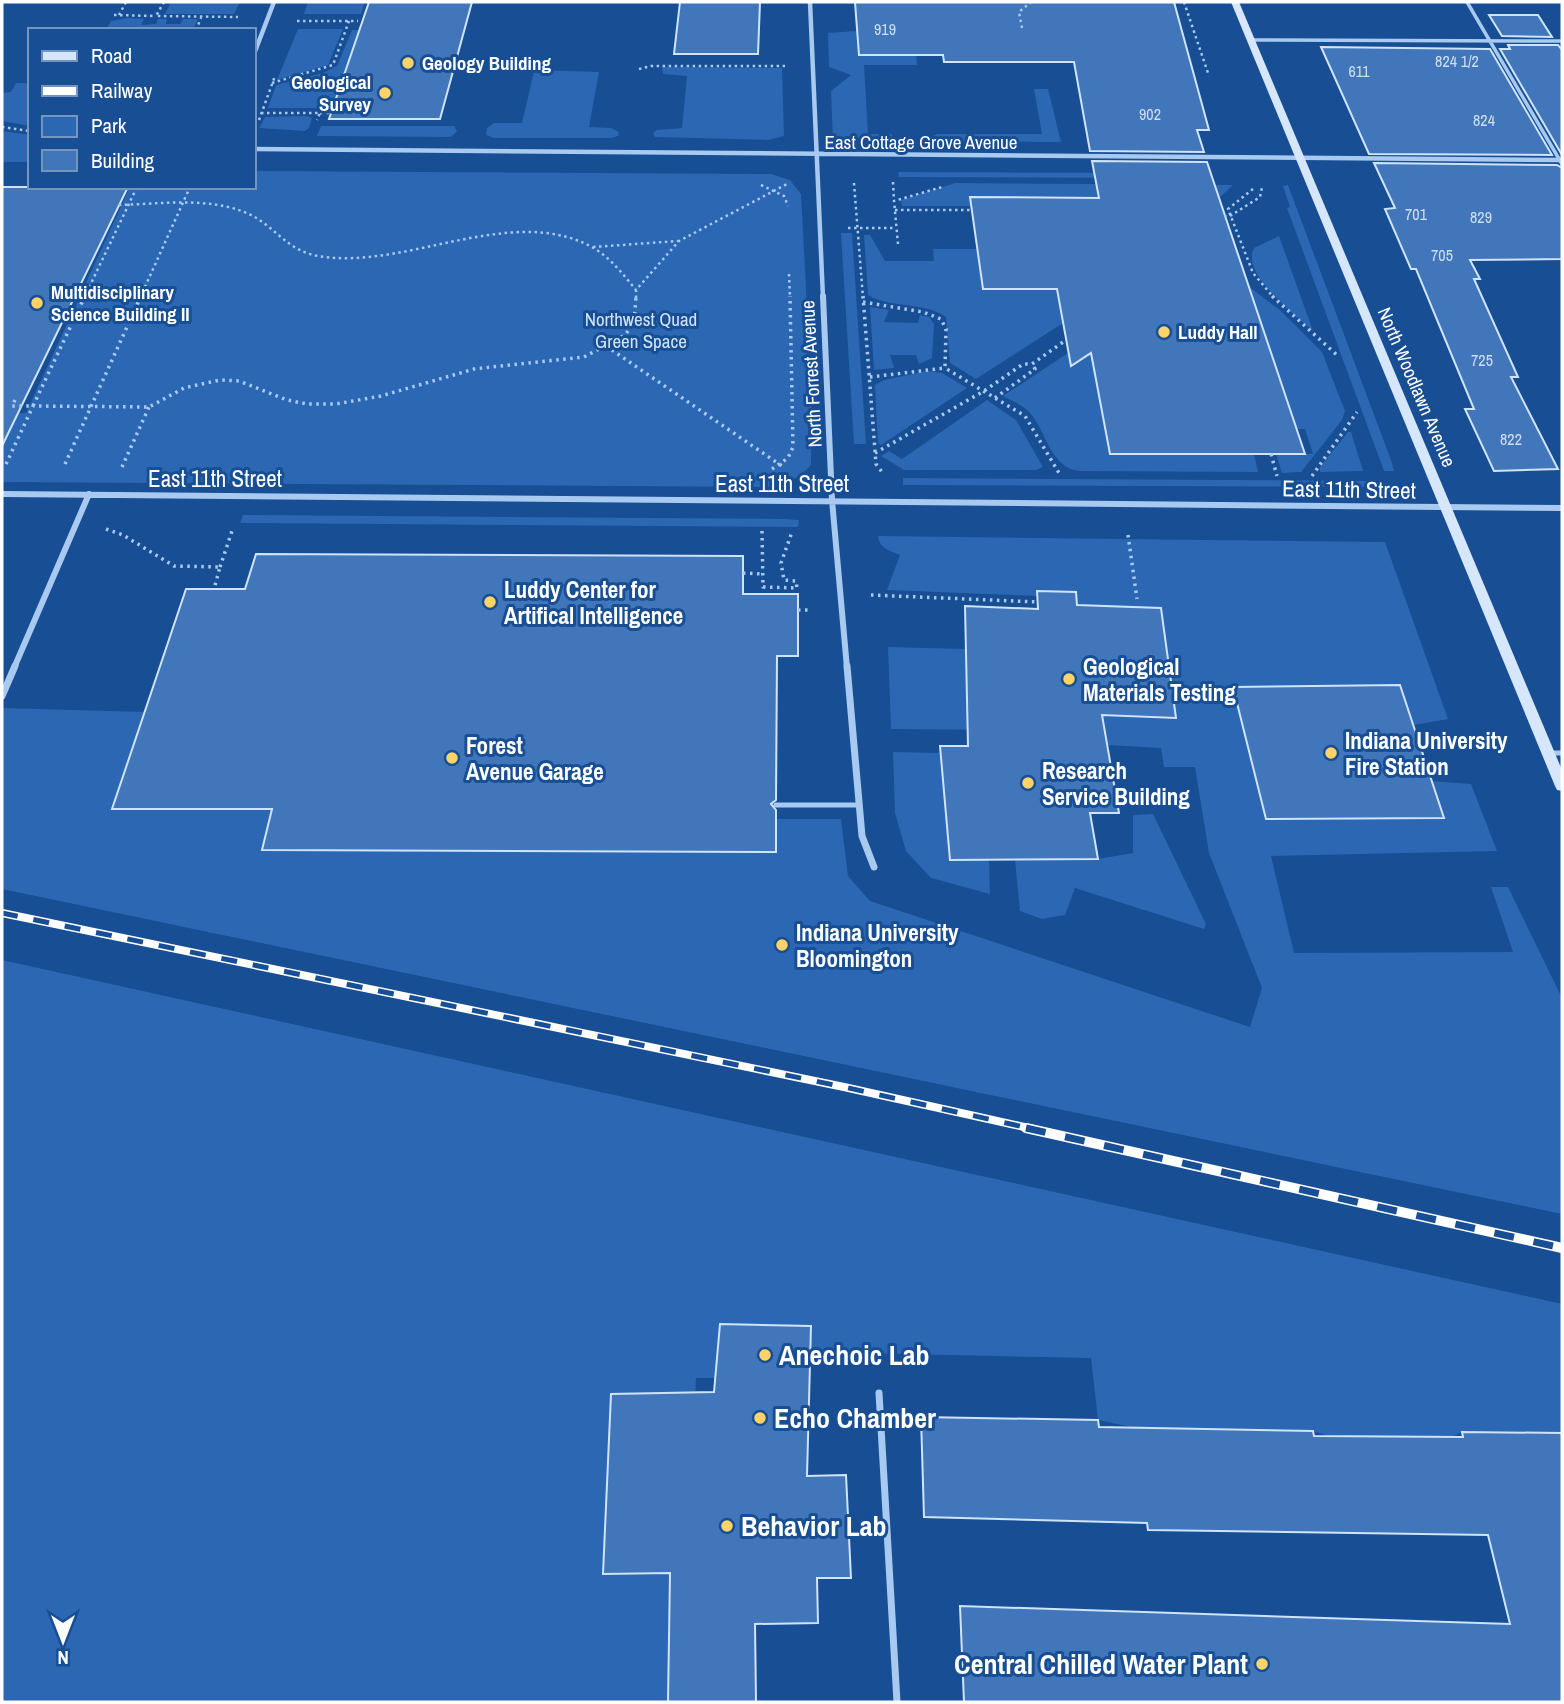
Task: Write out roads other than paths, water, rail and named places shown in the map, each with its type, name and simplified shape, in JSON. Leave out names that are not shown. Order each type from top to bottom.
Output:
[{"type":"street","points":[[256,49],[274,2]]},
{"type":"street","name":"North Forrest Avenue","points":[[810,2],[832,500],[862,836],[874,867]]},
{"type":"street","name":"North Woodlawn Avenue","points":[[1236,2],[1447,508],[1556,753],[1562,786]]},
{"type":"street","name":"East Cottage Grove Avenue","points":[[256,149],[1562,161]]},
{"type":"street","name":"East 11th Street","points":[[2,494],[1562,508]]},
{"type":"street","points":[[2,696],[89,494]]},
{"type":"lane","points":[[1467,2],[1562,161]]},
{"type":"lane","points":[[1252,40],[1562,41]]},
{"type":"lane","points":[[776,805],[859,805]]},
{"type":"lane","points":[[880,1393],[897,1702]]},
{"type":"railway","points":[[2,913],[844,1087],[1033,1129]]},
{"type":"railway","points":[[1026,1128],[1562,1248]]},
{"type":"place","name":"Geology Building","points":[[408,63]]},
{"type":"place","name":"Geological Survey","points":[[385,93]]},
{"type":"place","name":"Multidisciplinary Science Building II","points":[[37,303]]},
{"type":"place","name":"Luddy Hall","points":[[1164,332]]},
{"type":"place","name":"Luddy Center for Artifical Intelligence","points":[[490,602]]},
{"type":"place","name":"Geological Materials Testing","points":[[1069,679]]},
{"type":"place","name":"Indiana University Fire Station","points":[[1331,753]]},
{"type":"place","name":"Forest Avenue Garage","points":[[452,758]]},
{"type":"place","name":"Research Service Building","points":[[1028,783]]},
{"type":"place","name":"Indiana University Bloomington","points":[[782,945]]},
{"type":"place","name":"Anechoic Lab","points":[[765,1355]]},
{"type":"place","name":"Echo Chamber","points":[[760,1418]]},
{"type":"place","name":"Behavior Lab","points":[[727,1526]]},
{"type":"place","name":"Central Chilled Water Plant","points":[[1262,1664]]},
{"type":"park label","name":"Northwest Quad Green Space","points":[[641,330]]}]
